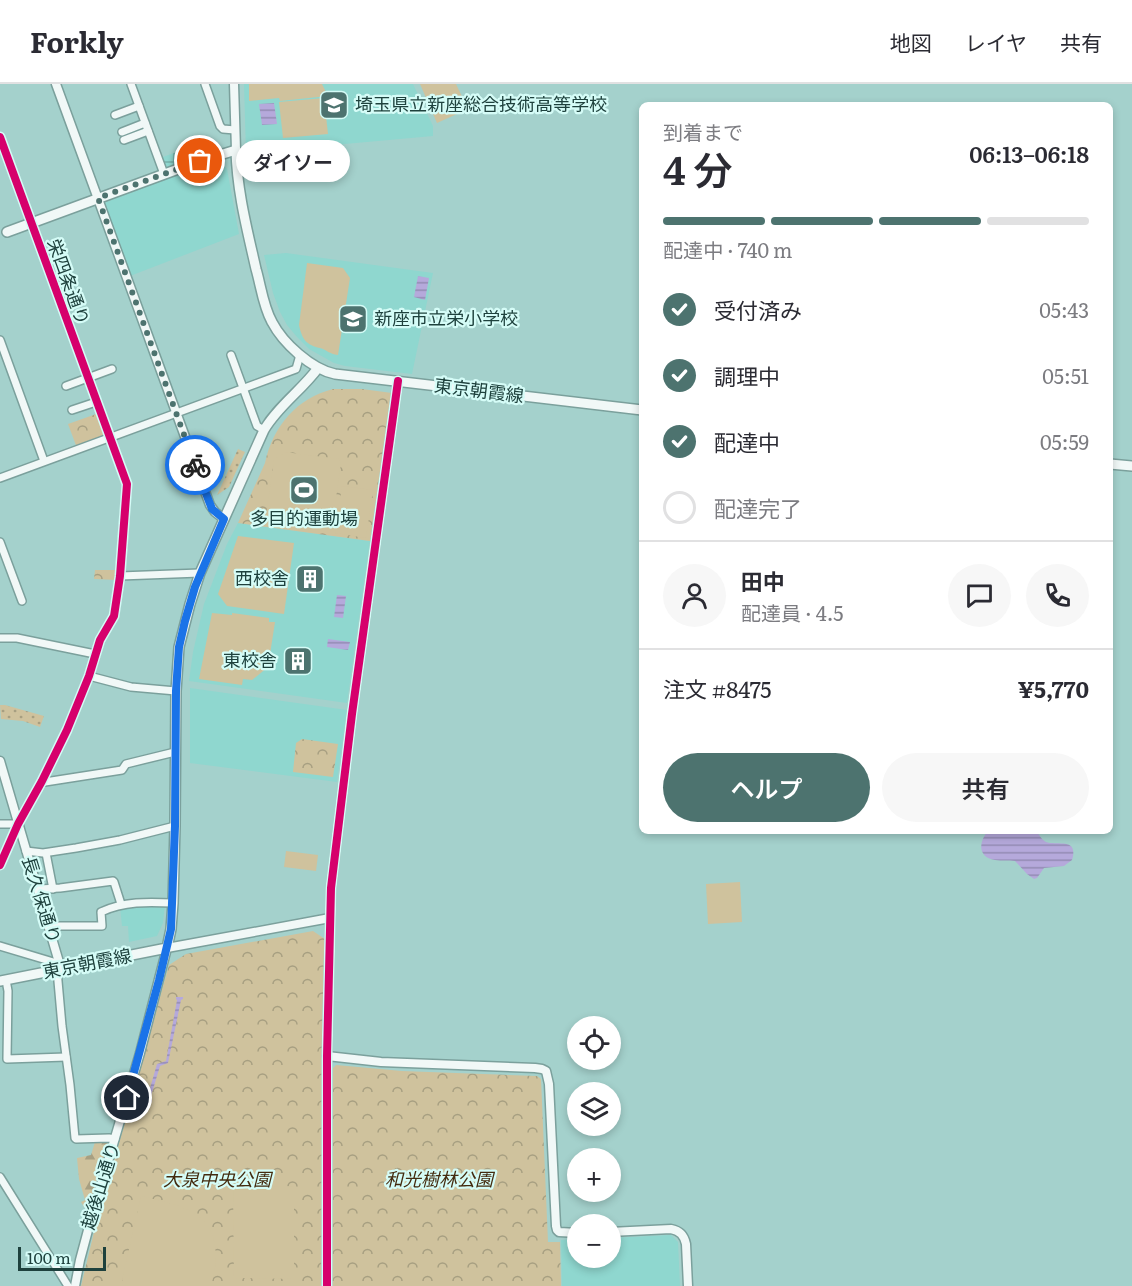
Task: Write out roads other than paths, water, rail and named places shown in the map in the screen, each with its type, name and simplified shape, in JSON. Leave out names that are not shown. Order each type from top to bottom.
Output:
[{"type":"main road","points":[[4,233],[208,158],[236,150]]},
{"type":"main road","name":"東京朝霞線","points":[[236,150],[244,217],[267,312],[284,339],[318,368],[335,374],[639,410]]},
{"type":"main road","points":[[167,948],[173,903],[176,691],[179,647],[189,604],[200,573],[264,430],[271,418],[318,368]]},
{"type":"main road","points":[[1113,464],[1132,466]]},
{"type":"main road","name":"東京朝霞線","points":[[3,981],[167,948]]},
{"type":"street","points":[[56,84],[210,505],[215,513],[224,519]]},
{"type":"street","points":[[131,84],[164,174]]},
{"type":"street","points":[[205,84],[220,126],[223,129],[236,130]]},
{"type":"street","points":[[234,84],[236,150]]},
{"type":"street","points":[[115,115],[139,106]]},
{"type":"street","points":[[145,123],[123,136],[148,131]]},
{"type":"street","name":"栄四条通り","points":[[0,137],[127,484],[120,576],[114,616],[100,640],[68,730],[18,824],[0,865]]},
{"type":"street","points":[[0,340],[44,461]]},
{"type":"street","points":[[231,355],[257,426],[264,430]]},
{"type":"street","points":[[0,478],[296,369],[300,355]]},
{"type":"street","points":[[66,386],[112,369]]},
{"type":"street","points":[[327,1286],[327,1056],[331,888],[398,381]]},
{"type":"street","points":[[72,410],[96,402]]},
{"type":"street","points":[[0,542],[22,602]]},
{"type":"street","points":[[120,576],[200,573]]},
{"type":"street","points":[[0,638],[16,638],[96,654]]},
{"type":"street","points":[[89,676],[131,687],[176,691]]},
{"type":"street","points":[[42,781],[122,770],[126,764],[175,752]]},
{"type":"street","name":"長久保通り","points":[[0,761],[49,926],[59,968]]},
{"type":"street","points":[[0,824],[18,824]]},
{"type":"street","points":[[26,851],[46,853],[120,840],[175,826]]},
{"type":"street","points":[[0,845],[8,845]]},
{"type":"street","points":[[46,853],[53,889]]},
{"type":"street","points":[[38,889],[113,881],[121,904]]},
{"type":"street","points":[[49,926],[102,926],[101,912],[121,904],[173,903]]},
{"type":"street","points":[[167,948],[330,918]]},
{"type":"street","points":[[0,946],[59,968],[62,1026],[75,1139],[115,1139]]},
{"type":"street","name":"越後山通り","points":[[75,1286],[91,1219],[140,1053],[167,948]]},
{"type":"street","points":[[3,981],[8,991],[7,1059],[66,1057]]},
{"type":"street","points":[[327,1056],[381,1062],[535,1068],[546,1071],[549,1084],[556,1230],[567,1232]]},
{"type":"street","points":[[0,1177],[68,1286]]},
{"type":"street","points":[[621,1231],[671,1229],[678,1231],[686,1244],[688,1286]]},
{"type":"place","name":"埼玉県立新座総合技術高等学校","points":[[334,105]]},
{"type":"place","name":"ダイソー","points":[[200,161]]},
{"type":"place","name":"新座市立栄小学校","points":[[353,319]]},
{"type":"place","name":"多目的運動場","points":[[304,490]]},
{"type":"place","name":"西校舎","points":[[310,579]]},
{"type":"place","name":"東校舎","points":[[298,661]]},
{"type":"park label","name":"大泉中央公園","points":[[217,1180]]},
{"type":"park label","name":"和光樹林公園","points":[[439,1180]]}]
